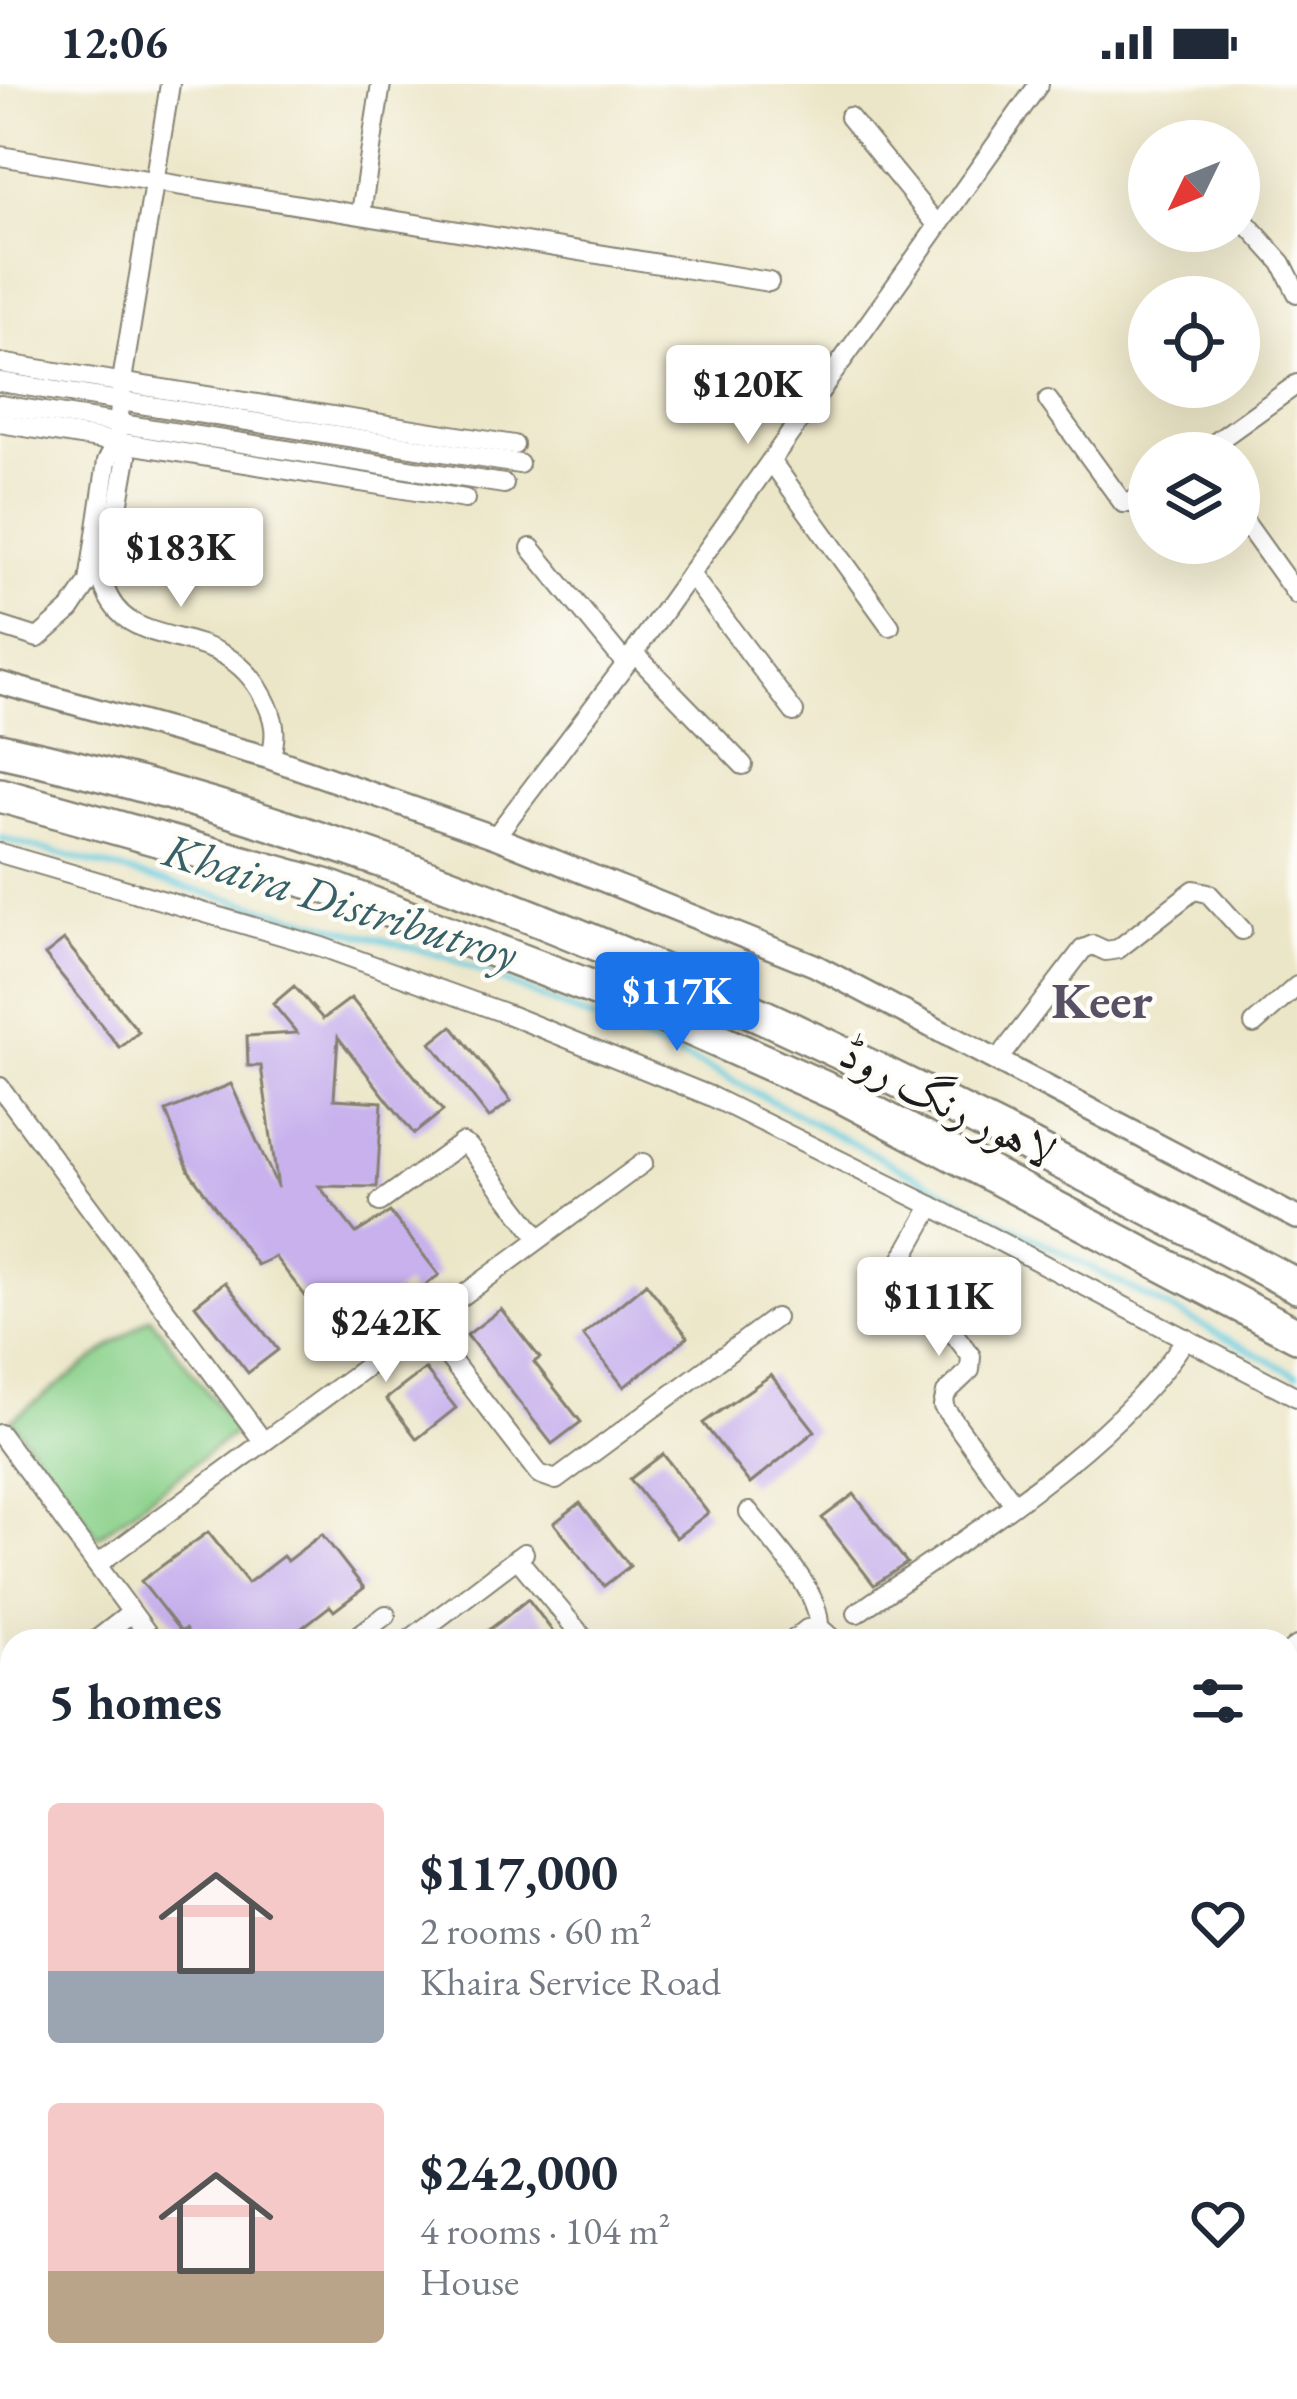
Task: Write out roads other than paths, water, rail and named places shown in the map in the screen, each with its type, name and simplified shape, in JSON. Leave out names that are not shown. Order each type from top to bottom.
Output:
[{"type":"highway","name":"لاہور رنگ روڈ","points":[[0,750],[121,777],[431,878],[605,946],[849,1054],[1297,1286]]},
{"type":"highway","name":"لاہور رنگ روڈ","points":[[0,795],[325,886],[613,995],[844,1096],[1297,1335]]},
{"type":"street","points":[[0,626],[38,638],[83,596],[89,582],[170,84]]},
{"type":"street","points":[[361,213],[381,84]]},
{"type":"street","points":[[495,837],[630,659],[1039,84]]},
{"type":"street","points":[[849,117],[938,226]]},
{"type":"street","points":[[0,156],[769,282]]},
{"type":"street","points":[[1260,239],[1282,263],[1297,293]]},
{"type":"street","points":[[0,363],[121,391],[517,454]]},
{"type":"street","points":[[0,382],[121,391]]},
{"type":"street","points":[[1230,432],[1297,384]]},
{"type":"street","points":[[1048,400],[1128,503]]},
{"type":"street","points":[[0,404],[117,432],[465,499]]},
{"type":"street","points":[[0,423],[117,432],[504,484]]},
{"type":"street","points":[[117,432],[127,457],[104,586],[110,602],[136,626],[217,648],[245,668],[269,707],[275,728],[270,758]]},
{"type":"street","points":[[771,461],[890,626]]},
{"type":"street","points":[[1260,543],[1297,595]]},
{"type":"street","points":[[531,548],[630,659],[743,765]]},
{"type":"street","points":[[690,574],[794,712]]},
{"type":"street","points":[[0,683],[270,758],[495,837],[814,965],[1297,1218]]},
{"type":"street","points":[[0,853],[322,947],[507,1014],[710,1096],[932,1205],[1297,1396]]},
{"type":"street","points":[[997,1061],[1082,949],[1093,945],[1106,951],[1118,949],[1200,889],[1242,930]]},
{"type":"street","points":[[1254,1024],[1297,986]]},
{"type":"street","points":[[0,1087],[263,1442]]},
{"type":"street","points":[[380,1202],[462,1143],[470,1147],[539,1238]]},
{"type":"street","points":[[98,1564],[643,1163]]},
{"type":"street","points":[[932,1205],[903,1258],[904,1269],[973,1364],[946,1393],[943,1406],[1014,1504]]},
{"type":"street","points":[[423,1324],[539,1474],[556,1480],[775,1318]]},
{"type":"street","points":[[857,1613],[1014,1504],[1089,1444],[1168,1365],[1186,1338]]},
{"type":"street","points":[[0,1434],[144,1629]]},
{"type":"street","points":[[749,1512],[812,1595],[819,1627]]},
{"type":"street","points":[[424,1629],[520,1555],[577,1629]]},
{"type":"street","points":[[110,1629],[131,1612]]},
{"type":"street","points":[[368,1629],[386,1616]]},
{"type":"street","points":[[807,1629],[821,1629]]},
{"type":"waterway","name":"Khaira Distributroy","points":[[0,838],[447,957],[714,1071],[1297,1375]]},
{"type":"district","name":"Keer","points":[[1102,1000]]}]
